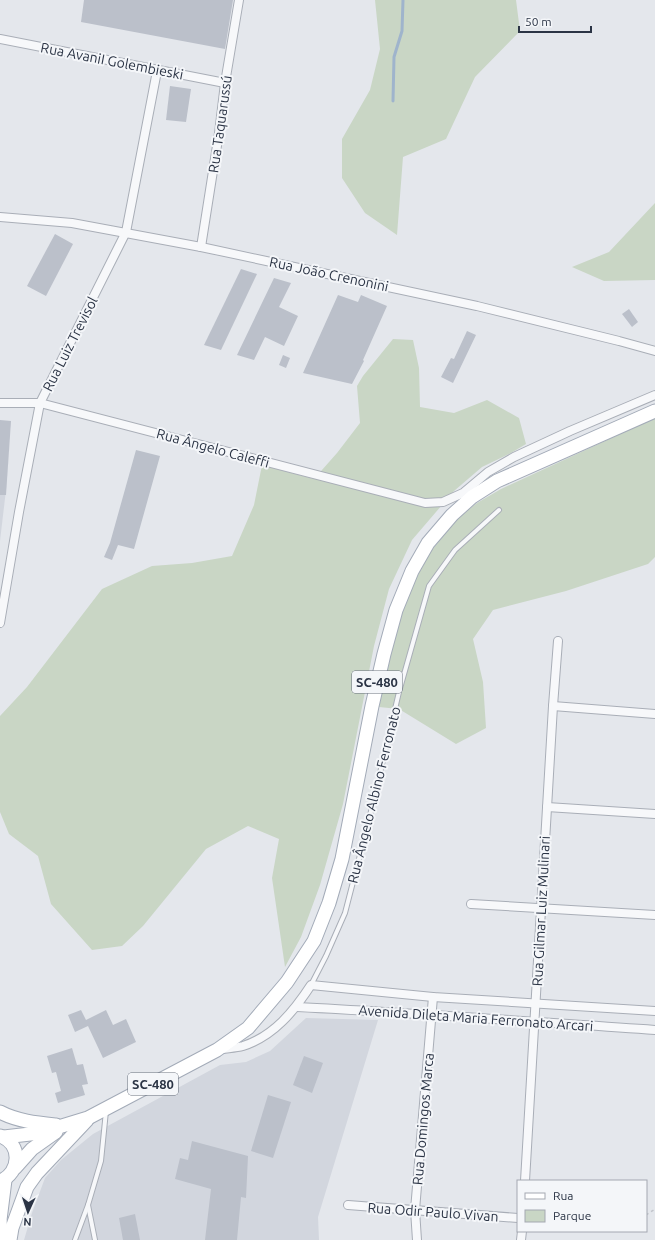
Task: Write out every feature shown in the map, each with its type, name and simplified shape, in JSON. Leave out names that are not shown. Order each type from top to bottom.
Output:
[{"type":"main road","name":"SC-480","points":[[2,1137],[39,1133],[88,1118],[217,1050],[248,1028],[287,982],[314,941],[329,903],[342,859],[372,706],[396,610],[412,570],[428,543],[452,515],[472,497],[497,481],[655,410]]},
{"type":"main road","points":[[0,1112],[19,1119],[64,1126]]},
{"type":"main road","points":[[10,1240],[12,1228],[27,1187],[37,1173],[88,1118]]},
{"type":"main road","name":"SC-480","points":[[15,1168],[32,1149],[64,1126]]},
{"type":"main road","points":[[2,1137],[11,1143],[15,1150],[17,1159],[15,1168],[10,1175],[2,1180],[0,1221],[2,1240]]},
{"type":"street","name":"Rua Taquarussú","points":[[201,247],[238,0]]},
{"type":"street","name":"Rua AvaniI Golembieski","points":[[0,39],[157,71],[225,83]]},
{"type":"street","name":"Rua Luiz Trevisol","points":[[0,622],[40,403],[126,232],[157,71]]},
{"type":"street","name":"Rua João Crenonini","points":[[0,217],[72,223],[201,247],[476,306],[655,351]]},
{"type":"street","name":"Rua Ângelo Caleffi","points":[[0,403],[40,403],[425,503],[443,502],[463,492],[488,472],[514,456],[655,395]]},
{"type":"street","name":"Rua Gilmar Luiz Mulinari","points":[[525,1180],[558,641]]},
{"type":"street","points":[[553,706],[655,714]]},
{"type":"street","points":[[547,807],[655,814]]},
{"type":"street","points":[[471,904],[655,915]]},
{"type":"street","name":"Rua Ângelo Albino Ferronato","points":[[217,1050],[242,1046],[258,1040],[276,1028],[297,1006],[311,985]]},
{"type":"street","name":"Avenida Dileta Maria Ferronato Arcari","points":[[311,985],[433,997],[655,1011]]},
{"type":"street","name":"Rua Domingos Marca","points":[[417,1240],[415,1210],[433,997]]},
{"type":"street","name":"Avenida Dileta Maria Ferronato Arcari","points":[[297,1006],[655,1030]]},
{"type":"street","name":"Rua Odir Paulo Vivan","points":[[348,1205],[517,1218]]},
{"type":"lane","name":"Rua Ângelo Albino Ferronato","points":[[311,985],[326,956],[345,912],[368,824],[399,692],[429,586],[455,550],[499,510]]},
{"type":"lane","points":[[74,1240],[88,1205],[101,1161],[106,1109]]},
{"type":"lane","points":[[88,1205],[95,1240]]},
{"type":"shaded area","points":[[0,490],[6,490],[0,541]]},
{"type":"shaded area","points":[[306,1018],[378,1020],[318,1217],[319,1240],[24,1240],[45,1178],[61,1160],[93,1134],[220,1065],[246,1062],[270,1051]]},
{"type":"green space","points":[[375,0],[516,0],[520,31],[475,77],[446,139],[403,157],[397,235],[365,213],[342,178],[342,139],[370,90],[380,49]]},
{"type":"green space","points":[[655,203],[655,280],[604,281],[572,267],[609,252]]},
{"type":"green space","points":[[393,339],[413,340],[419,368],[420,407],[454,413],[487,400],[519,418],[526,444],[482,467],[454,491],[412,540],[389,589],[374,646],[343,804],[320,885],[301,937],[285,967],[272,878],[279,839],[248,826],[206,849],[143,926],[122,946],[92,950],[51,904],[38,856],[9,834],[0,812],[0,716],[27,687],[102,589],[152,566],[192,563],[232,556],[254,505],[262,465],[314,479],[337,453],[360,423],[357,386],[363,376]]},
{"type":"green space","points":[[655,418],[655,557],[648,564],[566,591],[493,610],[473,639],[483,682],[486,728],[456,744],[399,709],[379,707],[400,615],[412,586],[431,551],[458,518],[477,503],[501,489]]},
{"type":"building","points":[[84,0],[233,0],[225,49],[81,22]]},
{"type":"building","points":[[170,86],[191,89],[186,122],[166,120]]},
{"type":"building","points":[[55,234],[73,244],[46,296],[27,286]]},
{"type":"building","points":[[241,269],[257,274],[221,350],[204,345]]},
{"type":"building","points":[[274,278],[291,283],[279,307],[298,316],[284,346],[265,337],[254,360],[237,355]]},
{"type":"building","points":[[338,295],[358,302],[361,295],[387,306],[363,360],[364,361],[352,384],[303,373]]},
{"type":"building","points":[[629,309],[638,322],[632,327],[622,314]]},
{"type":"building","points":[[467,331],[476,335],[453,383],[441,377],[451,358],[454,359]]},
{"type":"building","points":[[283,355],[290,358],[286,368],[279,365]]},
{"type":"building","points":[[0,420],[11,421],[6,495],[0,495]]},
{"type":"building","points":[[136,450],[160,456],[134,549],[118,545],[112,560],[104,557],[110,543]]},
{"type":"building","points":[[81,1010],[86,1020],[106,1010],[113,1025],[126,1019],[136,1042],[103,1058],[88,1026],[75,1032],[68,1015]]},
{"type":"building","points":[[72,1048],[77,1065],[83,1064],[88,1084],[82,1085],[85,1095],[58,1103],[55,1093],[61,1091],[56,1072],[52,1073],[47,1056]]},
{"type":"building","points":[[304,1056],[323,1063],[312,1093],[293,1085]]},
{"type":"building","points":[[268,1095],[291,1102],[273,1158],[251,1151]]},
{"type":"building","points":[[192,1141],[248,1156],[246,1198],[241,1197],[237,1240],[205,1240],[211,1189],[175,1179],[180,1158],[188,1160]]},
{"type":"building","points":[[135,1214],[140,1240],[123,1240],[119,1218]]},
{"type":"waterway","points":[[393,101],[394,57],[402,31],[403,0]]}]
